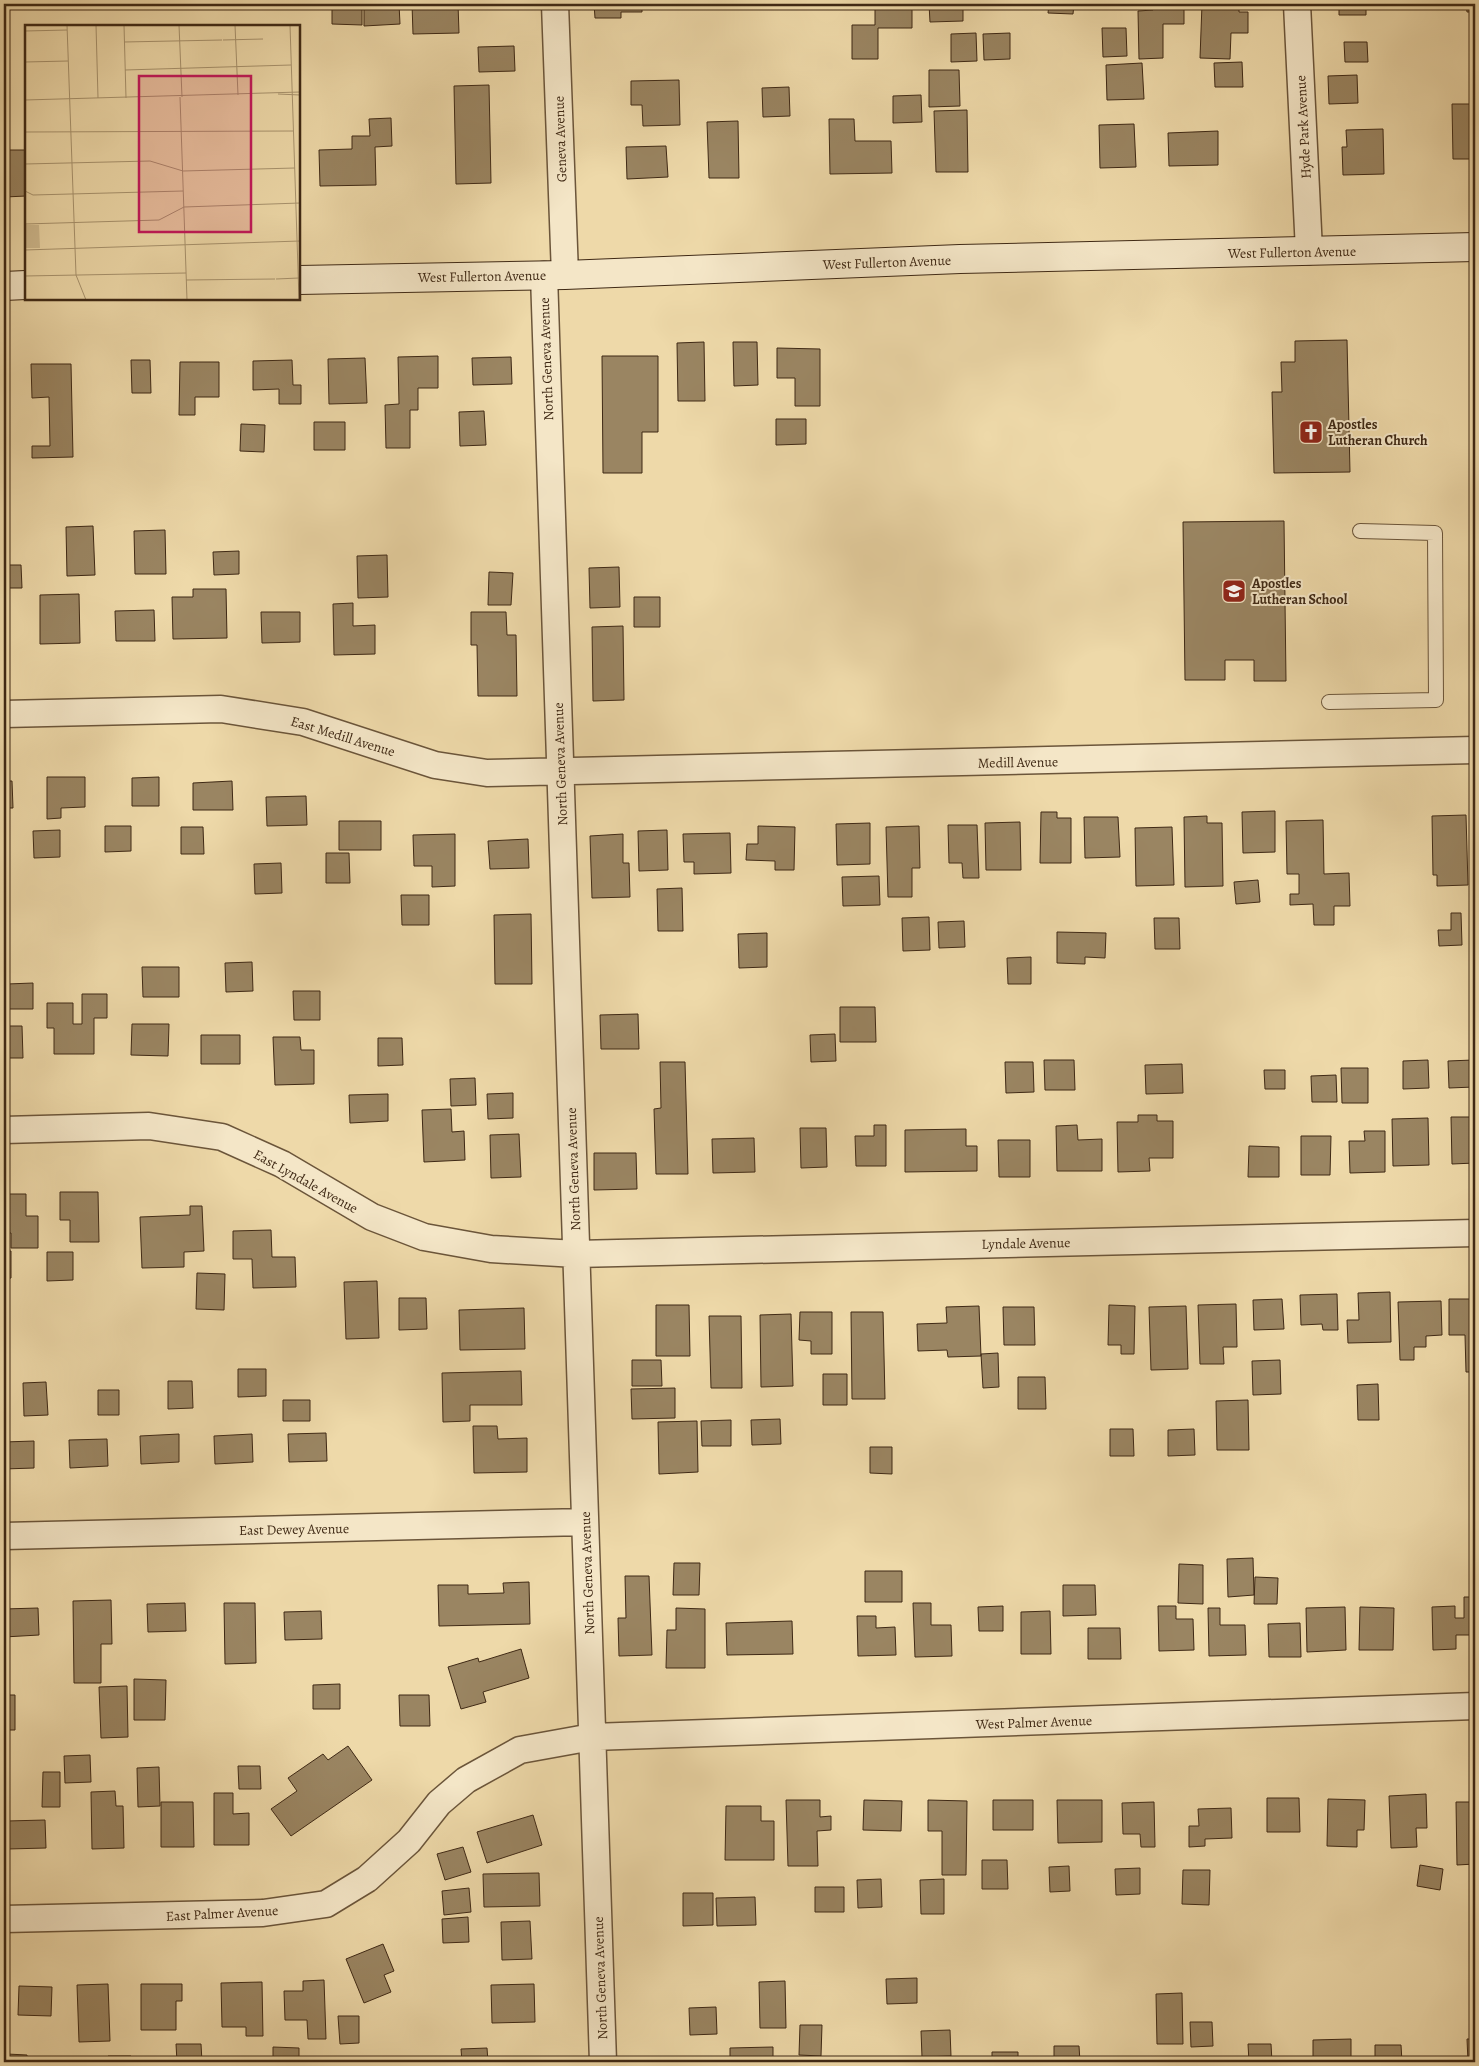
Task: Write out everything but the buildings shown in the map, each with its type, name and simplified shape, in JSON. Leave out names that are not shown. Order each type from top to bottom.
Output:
[{"type":"street","name":"Geneva Avenue","points":[[554,275],[555,4]]},
{"type":"street","name":"Hyde Park Avenue","points":[[1297,4],[1309,251]]},
{"type":"street","name":"West Fullerton Avenue","points":[[300,280],[554,275],[960,259],[1475,247]]},
{"type":"street","name":"North Geneva Avenue","points":[[554,275],[560,773],[603,2062]]},
{"type":"street","points":[[4,286],[25,285]]},
{"type":"street","name":"East Medill Avenue","points":[[4,714],[220,709],[303,722],[435,765],[487,773],[560,773]]},
{"type":"street","name":"Medill Avenue","points":[[560,773],[1475,750]]},
{"type":"street","name":"East Lyndale Avenue","points":[[4,1130],[149,1126],[222,1137],[282,1164],[372,1217],[424,1237],[491,1249],[576,1254]]},
{"type":"street","name":"Lyndale Avenue","points":[[576,1254],[1475,1233]]},
{"type":"street","name":"East Dewey Avenue","points":[[4,1536],[585,1522]]},
{"type":"street","name":"West Palmer Avenue","points":[[592,1737],[1475,1706]]},
{"type":"street","name":"East Palmer Avenue","points":[[4,1919],[263,1913],[326,1904],[367,1878],[409,1841],[439,1803],[466,1780],[520,1750],[592,1737]]},
{"type":"lane","points":[[1329,702],[1436,700],[1435,533],[1360,532]]},
{"type":"place","name":"Apostles Lutheran Church","points":[[1311,432]]},
{"type":"place","name":"Apostles Lutheran School","points":[[1234,591]]}]
